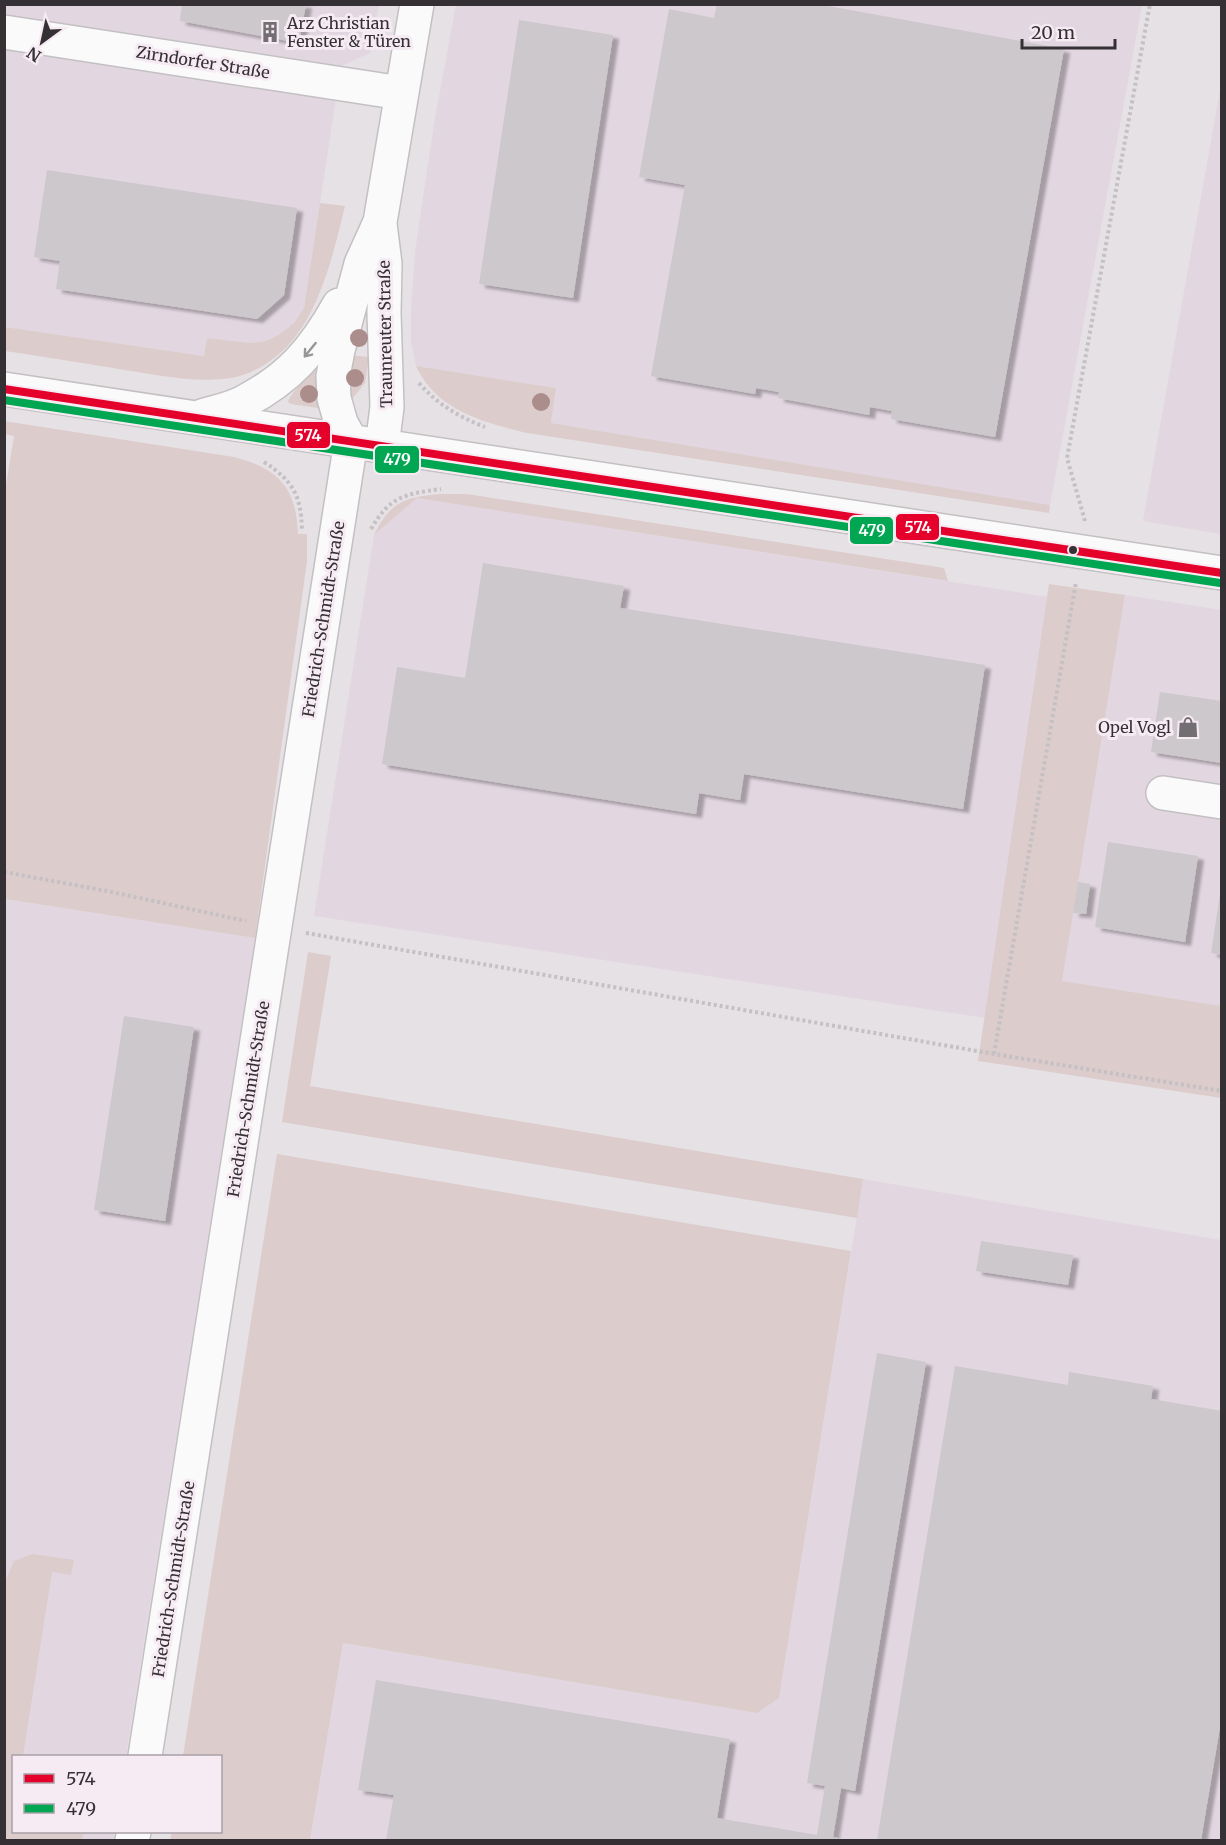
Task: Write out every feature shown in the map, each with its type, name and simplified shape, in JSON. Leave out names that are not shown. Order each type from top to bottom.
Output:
[{"type":"street","name":"Traunreuter Straße","points":[[195,418],[241,404],[282,378],[299,363],[328,325],[361,264],[380,222],[417,4]]},
{"type":"street","name":"Zirndorfer Straße","points":[[4,32],[401,93]]},
{"type":"street","name":"Traunreuter Straße","points":[[361,264],[333,376],[334,398],[342,423],[366,444],[387,407],[385,264],[380,222]]},
{"type":"street","points":[[4,389],[1221,573]]},
{"type":"street","name":"Friedrich-Schmidt-Straße","points":[[145,1755],[275,927],[366,444]]},
{"type":"street","points":[[1163,793],[1221,802]]},
{"type":"path","points":[[994,1054],[1086,524],[1067,458],[1150,4]]},
{"type":"path","points":[[4,873],[107,891],[275,927],[994,1054],[1221,1091]]},
{"type":"shaded area","points":[[4,5],[379,5],[370,53],[337,68],[5,16]]},
{"type":"shaded area","points":[[456,5],[1142,5],[1050,505],[551,423],[556,388],[416,366],[411,342],[415,252],[435,118]]},
{"type":"shaded area","points":[[4,48],[336,98],[304,308],[294,323],[266,341],[251,343],[207,338],[204,356],[5,327]]},
{"type":"shaded area","points":[[1221,85],[1221,534],[1143,521]]},
{"type":"shaded area","points":[[320,203],[345,206],[320,292],[295,337],[274,358],[258,369],[231,378],[206,380],[155,375],[5,351],[5,327],[204,356],[207,338],[251,343],[266,341],[294,323],[304,308]]},
{"type":"shaded area","points":[[349,355],[369,357],[365,383],[352,399],[348,398]]},
{"type":"shaded area","points":[[416,366],[556,388],[551,423],[1050,505],[1049,513],[527,433],[478,419],[449,404],[436,394]]},
{"type":"shaded area","points":[[318,369],[322,405],[318,408],[288,402],[310,374]]},
{"type":"shaded area","points":[[4,421],[234,457],[263,467],[282,482],[289,492],[297,518],[298,534],[307,534],[307,561],[255,938],[5,899],[4,497],[14,436],[5,434]]},
{"type":"shaded area","points":[[467,494],[944,568],[948,581],[417,498],[374,535],[386,515],[400,503],[418,497]]},
{"type":"shaded area","points":[[417,498],[1048,597],[985,1018],[314,916],[374,535]]},
{"type":"shaded area","points":[[1049,584],[1125,595],[1062,981],[1221,1006],[1221,1098],[978,1061]]},
{"type":"shaded area","points":[[1125,595],[1221,610],[1221,1006],[1061,981]]},
{"type":"shaded area","points":[[4,899],[255,938],[126,1755],[12,1755],[12,1833],[115,1833],[113,1840],[5,1840]]},
{"type":"shaded area","points":[[308,952],[331,956],[310,1086],[863,1179],[857,1218],[282,1122]]},
{"type":"shaded area","points":[[277,1154],[851,1251],[779,1698],[757,1713],[343,1643],[310,1840],[170,1840],[172,1833],[222,1833],[222,1755],[183,1755]]},
{"type":"shaded area","points":[[863,1179],[1221,1240],[1221,1840],[310,1840],[343,1643],[756,1713],[779,1698]]},
{"type":"shaded area","points":[[32,1554],[74,1560],[71,1575],[52,1572],[23,1755],[12,1755],[12,1833],[84,1833],[82,1840],[5,1840],[5,1582],[14,1561]]},
{"type":"building","name":"Arz Christian Fenster & Türen","points":[[182,4],[306,4],[299,43],[180,21]]},
{"type":"building","points":[[717,4],[817,4],[1064,49],[995,437],[891,419],[892,411],[870,407],[869,415],[778,398],[779,392],[756,388],[755,394],[651,376],[685,185],[639,177],[669,9],[714,18]]},
{"type":"building","points":[[519,20],[613,35],[573,298],[479,284]]},
{"type":"building","points":[[47,170],[297,208],[284,295],[257,319],[56,289],[60,261],[34,257]]},
{"type":"building","points":[[483,563],[624,586],[620,608],[985,665],[963,809],[744,774],[740,800],[699,793],[696,814],[382,764],[397,667],[465,678]]},
{"type":"building","name":"Opel Vogl","points":[[1160,692],[1222,701],[1222,763],[1151,752]]},
{"type":"building","points":[[1108,842],[1198,856],[1185,942],[1095,927]]},
{"type":"building","points":[[1078,882],[1090,884],[1086,914],[1073,913]]},
{"type":"building","points":[[1220,894],[1222,895],[1222,955],[1211,953]]},
{"type":"building","points":[[124,1016],[194,1027],[165,1221],[94,1210]]},
{"type":"building","points":[[981,1241],[1073,1255],[1068,1285],[976,1271]]},
{"type":"building","points":[[877,1353],[926,1362],[855,1791],[841,1788],[833,1837],[847,1840],[386,1840],[394,1795],[358,1790],[376,1680],[730,1739],[717,1818],[817,1835],[825,1786],[807,1783]]},
{"type":"building","points":[[955,1366],[1068,1385],[1069,1372],[1153,1386],[1151,1399],[1222,1411],[1222,1715],[1201,1840],[877,1840]]},
{"type":"transit line","name":"574","points":[[4,389],[1222,573]]},
{"type":"transit line","name":"479","points":[[4,400],[1220,583]]},
{"type":"place","name":"Arz Christian Fenster & Türen","points":[[270,32]]},
{"type":"place","name":"Opel Vogl","points":[[1188,727]]}]
